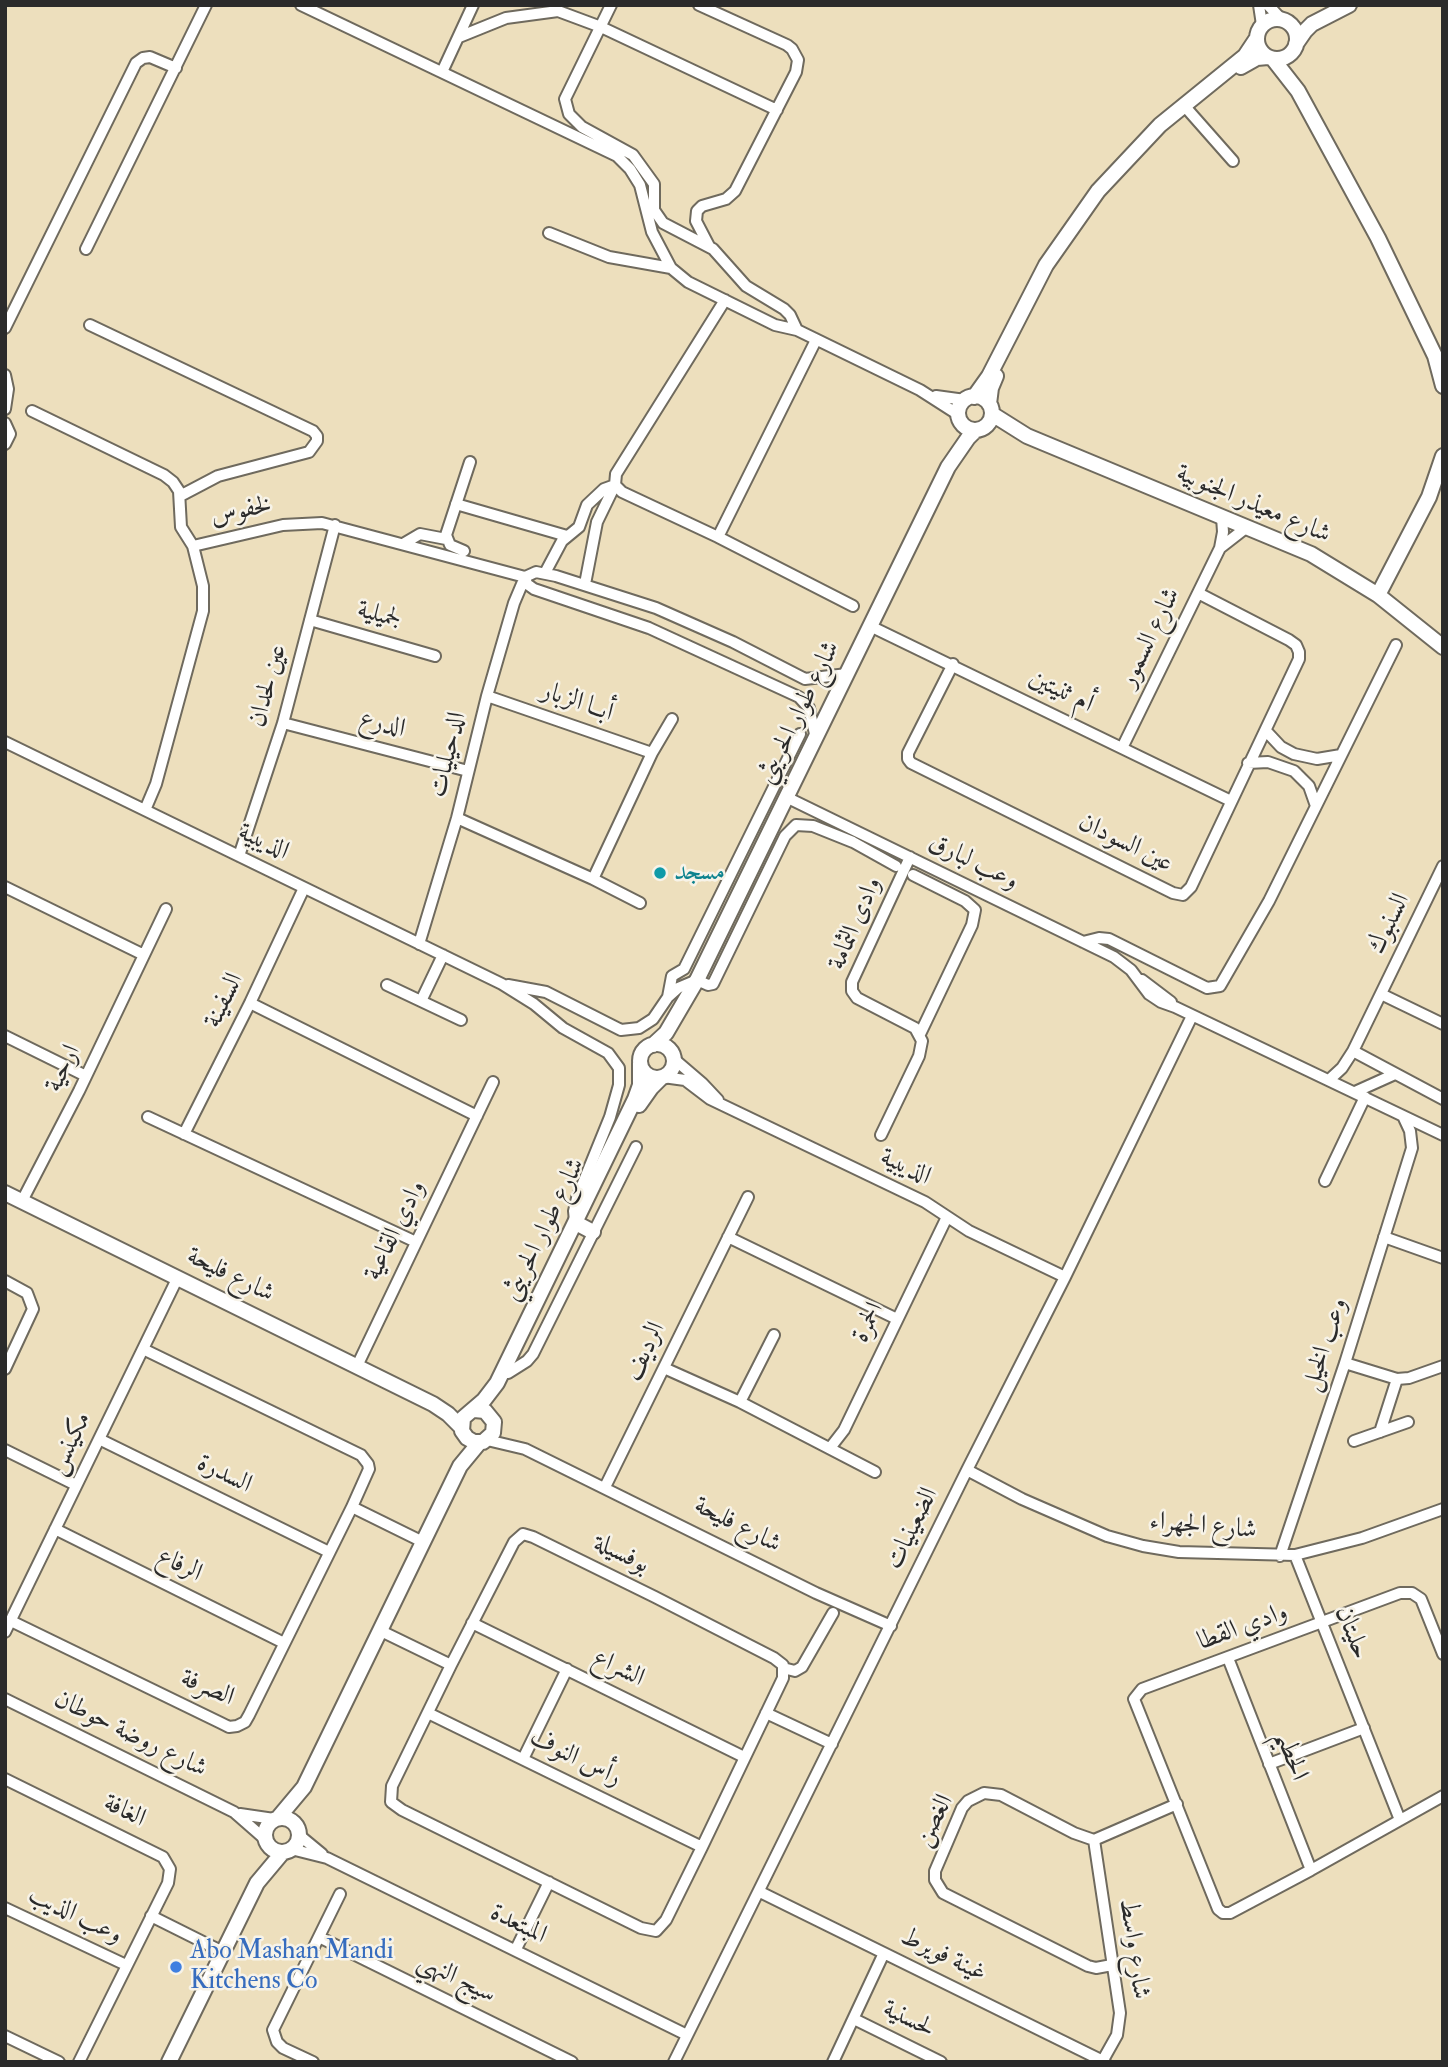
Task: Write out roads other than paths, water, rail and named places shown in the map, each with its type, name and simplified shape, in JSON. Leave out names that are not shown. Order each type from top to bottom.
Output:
[{"type":"street","points":[[86,249],[206,5]]},
{"type":"street","points":[[301,5],[604,149],[624,162],[640,185],[652,232],[671,268],[688,282],[775,325],[797,330],[920,390],[942,397],[983,398],[991,409]]},
{"type":"street","points":[[325,17],[330,5]]},
{"type":"street","points":[[442,72],[473,5]]},
{"type":"street","points":[[611,5],[565,99],[569,114],[582,127],[625,150],[639,162],[654,184],[654,210],[663,223],[709,246]]},
{"type":"street","points":[[699,5],[786,45],[796,53],[798,66],[735,191],[726,199],[702,206],[697,211],[696,221],[709,246],[746,286],[784,309],[795,322],[797,330]]},
{"type":"street","points":[[1259,5],[1261,51],[1271,58],[1298,91],[1378,238],[1431,348],[1443,386]]},
{"type":"street","points":[[1268,5],[1296,34],[1293,72],[1298,91]]},
{"type":"street","points":[[959,418],[960,407],[989,376],[1046,265],[1098,191],[1183,104],[1245,56],[1260,31],[1272,20],[1308,18],[1334,5]]},
{"type":"street","points":[[920,390],[959,418],[967,428],[979,429],[988,424],[990,395],[996,377],[1038,293],[1069,243],[1124,173],[1223,79],[1257,58],[1283,58],[1296,46],[1312,24],[1349,5]]},
{"type":"street","points":[[459,37],[506,18],[558,11],[601,27],[777,110]]},
{"type":"street","points":[[5,328],[136,63],[150,57],[176,68]]},
{"type":"street","points":[[1188,110],[1233,161]]},
{"type":"street","points":[[549,233],[609,257],[671,268]]},
{"type":"street","points":[[585,584],[597,522],[615,485],[616,474],[725,300]]},
{"type":"street","points":[[90,325],[313,431],[317,436],[317,441],[309,452],[218,476],[180,496]]},
{"type":"street","points":[[718,537],[816,340]]},
{"type":"street","points":[[5,375],[8,389],[6,404]]},
{"type":"street","name":"شارع معيذر الجنوبية","points":[[991,409],[1027,436]]},
{"type":"street","points":[[32,411],[169,478],[180,496],[181,527],[192,546]]},
{"type":"street","name":"شارع طوار الحريثي","points":[[948,467],[959,418]]},
{"type":"street","points":[[5,423],[10,434],[5,444]]},
{"type":"street","name":"شارع معيذر الجنوبية","points":[[979,429],[1027,436],[1311,554],[1378,596],[1443,647]]},
{"type":"street","name":"شارع طوار الحريثي","points":[[653,1045],[666,1032],[714,945],[948,467],[962,444],[979,429]]},
{"type":"street","points":[[1378,596],[1429,497],[1443,456]]},
{"type":"street","points":[[448,546],[456,504],[470,462]]},
{"type":"street","points":[[545,573],[558,547],[579,527],[587,505],[604,489],[615,485]]},
{"type":"street","points":[[615,485],[622,492],[718,537],[853,606]]},
{"type":"street","points":[[456,504],[567,536]]},
{"type":"street","name":"شارع السمور","points":[[1122,748],[1220,548],[1222,517]]},
{"type":"street","name":"لخفوس","points":[[145,810],[156,784],[203,611],[203,586],[192,546],[296,523],[335,525],[403,544],[448,546],[525,577],[536,572],[545,573],[638,601],[690,622],[801,678],[818,679],[847,674]]},
{"type":"street","name":"عين لحدان","points":[[239,856],[284,723],[335,525]]},
{"type":"street","name":"شارع السمور","points":[[1220,548],[1247,527]]},
{"type":"street","points":[[403,544],[420,534],[464,551]]},
{"type":"street","name":"لخفوس","points":[[525,577],[527,584],[534,589],[649,628],[799,697],[809,708],[816,738]]},
{"type":"street","name":"الدحيليات","points":[[419,944],[457,818],[514,603],[525,577]]},
{"type":"street","name":"عين السودان","points":[[953,664],[908,753],[911,764],[1178,895],[1188,892],[1299,659],[1296,645],[1289,640],[1198,593]]},
{"type":"street","name":"لجميلية","points":[[310,620],[435,656]]},
{"type":"street","name":"أم ثنيتين","points":[[870,625],[1231,801]]},
{"type":"street","points":[[1083,942],[1099,938],[1109,939],[1208,988],[1220,986],[1269,901],[1396,645]]},
{"type":"street","name":"أبــا الزبار","points":[[488,696],[652,753]]},
{"type":"street","points":[[593,879],[652,753],[672,719]]},
{"type":"street","name":"الدرع","points":[[284,723],[468,771]]},
{"type":"street","points":[[1266,731],[1281,747],[1294,754],[1317,759],[1341,755]]},
{"type":"street","points":[[667,997],[672,976],[684,970],[800,734]]},
{"type":"street","name":"الذيبية","points":[[5,742],[502,984],[534,1004],[563,1028],[608,1053],[617,1062],[620,1074],[610,1117],[575,1204],[583,1227]]},
{"type":"street","points":[[1288,767],[1294,754]]},
{"type":"street","points":[[1248,763],[1268,762],[1288,767],[1300,775],[1309,786],[1316,806]]},
{"type":"street","name":"وعب لبارق","points":[[786,796],[1120,961],[1175,1007],[1192,1016],[1438,1133]]},
{"type":"street","points":[[457,818],[640,903]]},
{"type":"street","points":[[714,945],[729,952],[785,836],[796,825],[813,827],[853,842],[896,866]]},
{"type":"street","name":"وادى الثمامة","points":[[910,857],[852,982],[852,991],[857,998],[909,1025],[920,1034]]},
{"type":"street","name":"السنبوك","points":[[1329,1080],[1342,1068],[1353,1051],[1442,871]]},
{"type":"street","points":[[881,1135],[919,1056],[920,1034],[972,925],[975,911],[965,901],[913,875]]},
{"type":"street","points":[[5,887],[144,955]]},
{"type":"street","name":"السفينة","points":[[184,1134],[304,888]]},
{"type":"street","name":"ارحية","points":[[22,1201],[86,1076],[166,909]]},
{"type":"street","points":[[731,910],[746,916]]},
{"type":"street","name":"الذيبية","points":[[502,984],[541,991],[612,1027],[627,1031],[650,1022],[667,997],[678,988],[696,980],[708,985],[713,984],[729,952]]},
{"type":"street","points":[[421,1001],[443,955]]},
{"type":"street","name":"شارع طوار الحريثي","points":[[673,1056],[676,1031],[696,980]]},
{"type":"street","points":[[387,985],[461,1020]]},
{"type":"street","points":[[534,1004],[541,991]]},
{"type":"street","name":"السنبوك","points":[[1381,994],[1443,1024]]},
{"type":"street","points":[[250,1003],[477,1116]]},
{"type":"street","name":"الضعينيات","points":[[674,2062],[1065,1278],[1192,1016]]},
{"type":"street","points":[[5,1036],[86,1076]]},
{"type":"street","points":[[653,1045],[667,1047],[673,1056],[671,1072],[663,1077],[648,1075],[640,1063],[645,1050],[653,1045]]},
{"type":"street","points":[[1353,1051],[1443,1100]]},
{"type":"street","name":"الذيبية","points":[[673,1056],[722,1104]]},
{"type":"street","name":"شارع طوار الحريثي","points":[[471,1411],[484,1401],[496,1383],[583,1227],[640,1085],[640,1063]]},
{"type":"street","points":[[1325,1181],[1360,1095],[1395,1074]]},
{"type":"street","name":"شارع طوار الحريثي","points":[[494,1422],[496,1399],[583,1227],[641,1101],[663,1077]]},
{"type":"street","name":"الذيبية","points":[[663,1077],[685,1080],[710,1099],[925,1202],[969,1231],[1065,1278]]},
{"type":"street","name":"وادي القاعية","points":[[356,1366],[493,1082]]},
{"type":"street","points":[[1403,1116],[1410,1131],[1412,1148]]},
{"type":"street","points":[[148,1117],[416,1242]]},
{"type":"street","points":[[1412,1148],[1424,1136],[1438,1133]]},
{"type":"street","points":[[583,1227],[636,1147]]},
{"type":"street","name":"وعب الخيل","points":[[1280,1556],[1345,1363],[1412,1148]]},
{"type":"street","name":"شارع فليحة","points":[[5,1193],[433,1404],[448,1414],[463,1431]]},
{"type":"street","name":"الرديف","points":[[605,1487],[748,1197]]},
{"type":"street","name":"الحمرة","points":[[830,1448],[844,1430],[947,1217]]},
{"type":"street","points":[[728,1237],[897,1320]]},
{"type":"street","points":[[1384,1237],[1443,1258]]},
{"type":"street","name":"مكينس","points":[[5,1632],[178,1277]]},
{"type":"street","points":[[5,1282],[27,1293],[33,1309],[5,1369]]},
{"type":"street","points":[[740,1402],[774,1335]]},
{"type":"street","name":"الصرفة","points":[[11,1621],[229,1727],[237,1726],[250,1714],[352,1507],[369,1469],[361,1455],[143,1349]]},
{"type":"street","points":[[1345,1363],[1397,1379],[1409,1378],[1443,1366]]},
{"type":"street","points":[[664,1368],[740,1402],[874,1472]]},
{"type":"street","points":[[1380,1432],[1397,1379]]},
{"type":"street","name":"شارع فليحة","points":[[433,1404],[471,1411]]},
{"type":"street","points":[[169,2062],[257,1883],[266,1828],[304,1787],[460,1466],[493,1433],[494,1422],[485,1411],[471,1411],[463,1418],[460,1466]]},
{"type":"street","name":"شارع فليحة","points":[[494,1422],[525,1449]]},
{"type":"street","points":[[1354,1441],[1408,1422]]},
{"type":"street","points":[[463,1431],[470,1441],[483,1441]]},
{"type":"street","name":"السدرة","points":[[99,1439],[329,1552]]},
{"type":"street","name":"شارع فليحة","points":[[483,1441],[525,1449],[891,1626]]},
{"type":"street","points":[[5,1450],[76,1485]]},
{"type":"street","name":"شارع الجهراء","points":[[967,1470],[1072,1522],[1107,1536],[1179,1552],[1295,1555],[1362,1538],[1443,1509]]},
{"type":"street","points":[[352,1507],[423,1542]]},
{"type":"street","name":"الرفاع","points":[[55,1530],[284,1643]]},
{"type":"street","name":"بوفسيلة","points":[[523,1534],[774,1658],[783,1668],[783,1678],[702,1847],[666,1920],[656,1931],[641,1928],[402,1810],[391,1802],[392,1786],[472,1623],[514,1542],[523,1534]]},
{"type":"street","name":"حليتان","points":[[1295,1555],[1400,1820]]},
{"type":"street","name":"وادي القطا","points":[[1443,1654],[1420,1599],[1412,1593],[1399,1593],[1142,1689],[1135,1695],[1134,1704],[1218,1909],[1223,1913],[1230,1913],[1311,1870],[1443,1796]]},
{"type":"street","points":[[783,1668],[794,1671],[802,1667],[833,1613]]},
{"type":"street","name":"الشراع","points":[[472,1623],[744,1757]]},
{"type":"street","points":[[381,1632],[451,1665]]},
{"type":"street","name":"الحطيم","points":[[1228,1658],[1311,1870]]},
{"type":"street","points":[[523,1759],[567,1669]]},
{"type":"street","name":"شارع روضة حوطان","points":[[5,1699],[234,1812],[266,1841]]},
{"type":"street","name":"رأس النوف","points":[[428,1713],[702,1847]]},
{"type":"street","points":[[766,1713],[832,1745]]},
{"type":"street","points":[[1269,1764],[1364,1728]]},
{"type":"street","name":"الغافة","points":[[5,1779],[163,1857],[170,1869],[170,1876],[79,2062]]},
{"type":"street","points":[[257,1883],[287,1850],[297,1843],[304,1787]]},
{"type":"street","name":"الغصن","points":[[1094,1840],[1073,1833],[1001,1795],[984,1793],[975,1796],[962,1808],[935,1876],[943,1893],[1088,1966],[1096,1968],[1112,1965]]},
{"type":"street","points":[[1094,1840],[1177,1804]]},
{"type":"street","name":"شارع روضة حوطان","points":[[234,1812],[276,1819]]},
{"type":"street","points":[[276,1819],[290,1819],[298,1832]]},
{"type":"street","name":"المبتعدة","points":[[298,1832],[327,1858]]},
{"type":"street","name":"شارع واسط","points":[[1094,1840],[1119,2022],[1117,2035],[1105,2061]]},
{"type":"street","points":[[266,1841],[274,1849],[287,1850]]},
{"type":"street","name":"المبتعدة","points":[[287,1850],[327,1858],[687,2035]]},
{"type":"street","points":[[516,1949],[549,1882]]},
{"type":"street","name":"غينة فويرط","points":[[760,1892],[1105,2061]]},
{"type":"street","points":[[313,2062],[283,2048],[277,2042],[273,2030],[340,1894]]},
{"type":"street","name":"وعب الذيب","points":[[5,1908],[126,1965]]},
{"type":"street","points":[[151,1916],[223,1952]]},
{"type":"street","name":"سيج النهي","points":[[319,1937],[572,2062]]},
{"type":"street","points":[[833,2062],[884,1953]]},
{"type":"street","name":"لحسنية","points":[[854,2019],[941,2062]]},
{"type":"street","points":[[5,2036],[59,2062]]},
{"type":"place","name":"مسجد","points":[[660,873]]},
{"type":"place","name":"Abo Mashan Mandi Kitchens Co","points":[[176,1967]]}]
